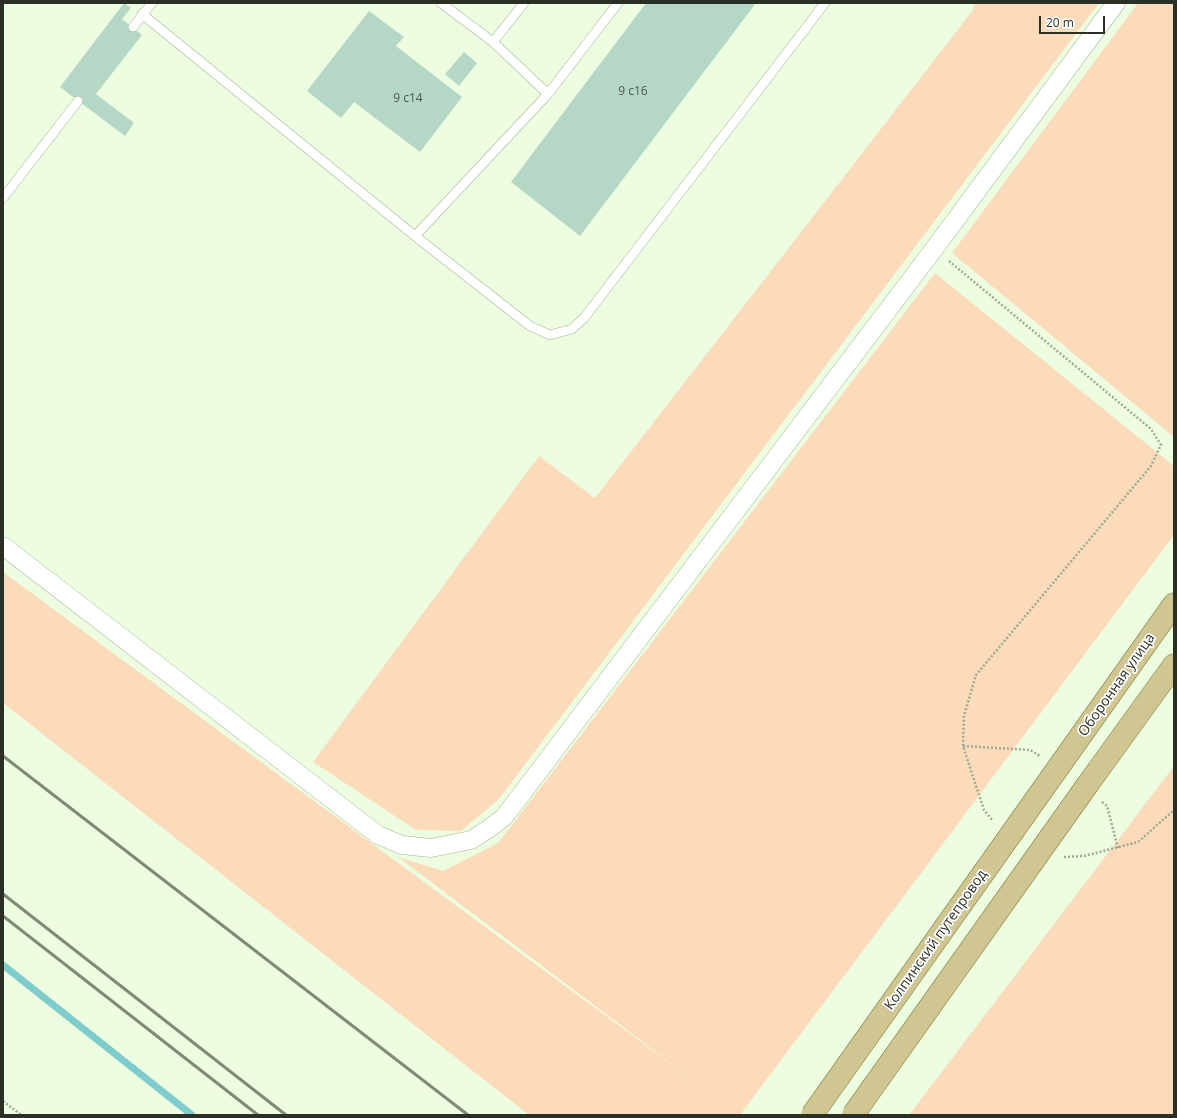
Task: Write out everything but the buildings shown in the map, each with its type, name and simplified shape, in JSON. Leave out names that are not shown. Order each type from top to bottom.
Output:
[{"type":"main road","name":"Оборонная улица","points":[[1060,765],[1174,604]]},
{"type":"main road","points":[[853,1115],[1174,665]]},
{"type":"main road","name":"Колпинский путепровод","points":[[812,1115],[1060,765]]},
{"type":"street","points":[[3,546],[378,835],[402,845],[431,848],[471,840],[504,817],[513,806],[934,248],[1116,3]]},
{"type":"lane","points":[[133,27],[152,3]]},
{"type":"lane","points":[[441,3],[493,42],[548,94]]},
{"type":"lane","points":[[493,42],[524,3]]},
{"type":"lane","points":[[415,236],[548,94],[618,3]]},
{"type":"lane","points":[[142,14],[415,236],[530,326],[550,335],[572,329],[584,318],[824,3]]},
{"type":"lane","points":[[3,198],[78,101]]},
{"type":"path","points":[[934,248],[1150,429],[1161,445],[1151,466],[976,676],[964,716],[963,746],[1030,750],[1040,756]]},
{"type":"path","points":[[1107,806],[1118,848]]},
{"type":"path","points":[[3,1101],[21,1115]]},
{"type":"shaded area","points":[[974,3],[1099,3],[499,799],[461,831],[416,830],[313,762],[539,456],[595,498],[973,10]]},
{"type":"shaded area","points":[[1138,3],[1174,3],[1174,437],[952,253]]},
{"type":"shaded area","points":[[935,273],[1174,466],[1174,535],[740,1115],[529,1115],[3,703],[3,572],[693,1080],[398,857],[443,871],[498,843]]},
{"type":"shaded area","points":[[1174,766],[1174,1115],[909,1115]]},
{"type":"waterway","points":[[3,965],[192,1115]]},
{"type":"railway","points":[[3,756],[468,1115]]},
{"type":"railway","points":[[3,894],[286,1115]]},
{"type":"railway","points":[[3,916],[258,1115]]}]
